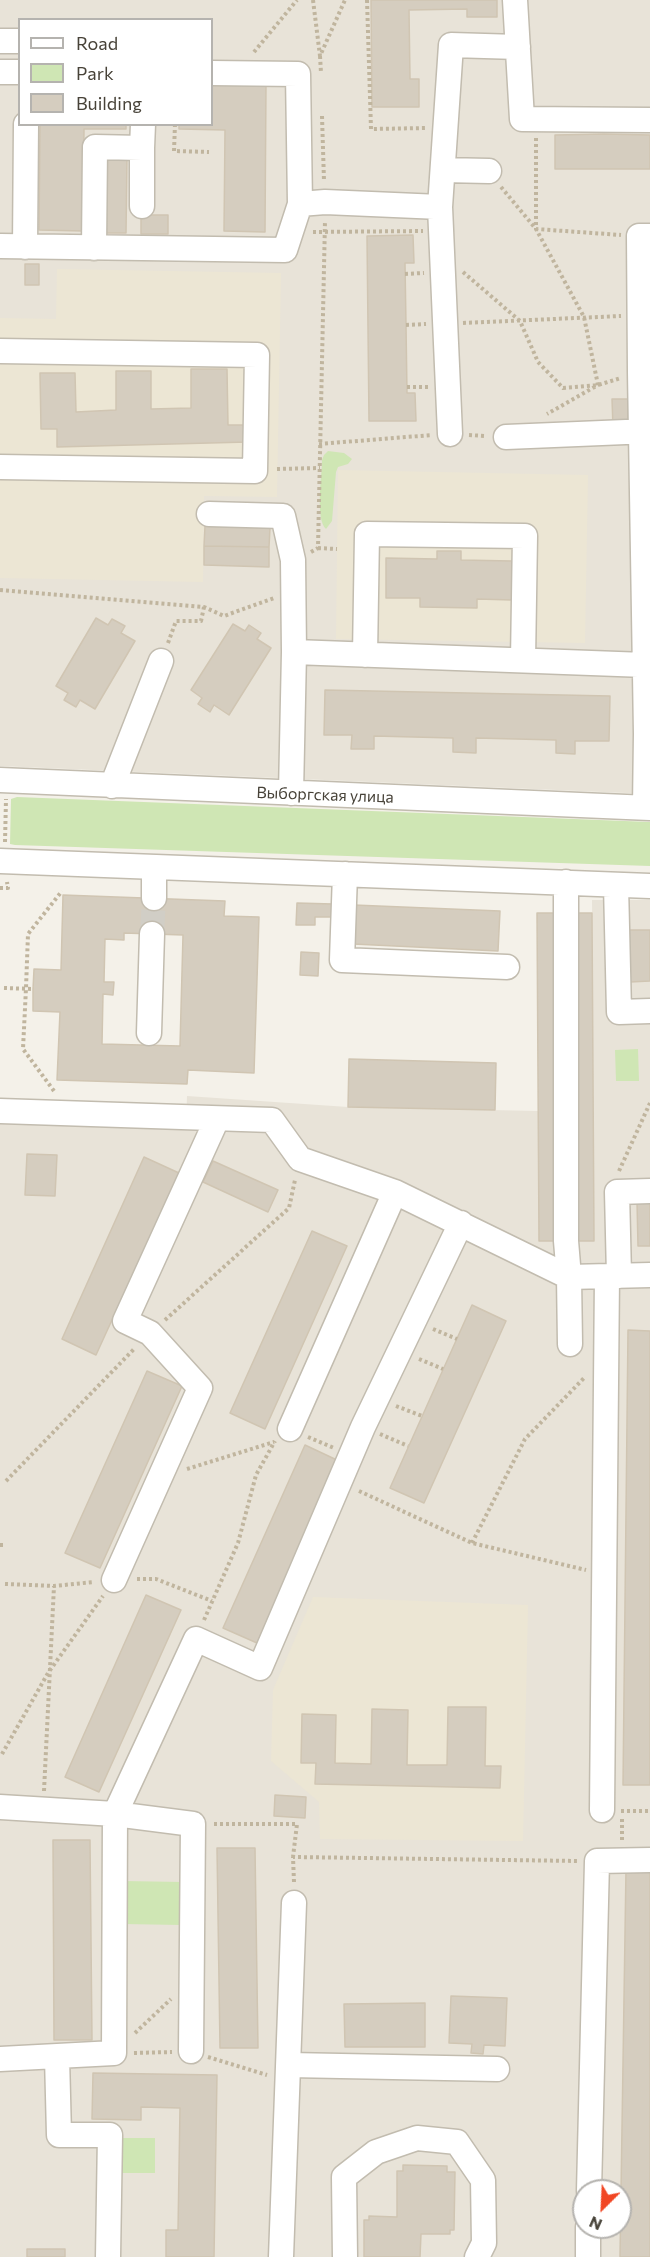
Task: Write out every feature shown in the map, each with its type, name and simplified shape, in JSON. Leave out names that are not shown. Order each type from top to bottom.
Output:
[{"type":"street","points":[[515,0],[522,119],[650,120]]},
{"type":"street","points":[[0,41],[18,41]]},
{"type":"street","points":[[450,434],[440,207],[451,45],[518,47]]},
{"type":"street","points":[[0,72],[18,72]]},
{"type":"street","points":[[0,246],[285,250],[300,204],[298,74],[213,73]]},
{"type":"street","points":[[25,247],[26,126]]},
{"type":"street","points":[[94,248],[95,147],[142,136],[142,206]]},
{"type":"street","points":[[443,170],[489,171]]},
{"type":"street","points":[[300,204],[325,202],[440,207]]},
{"type":"street","points":[[645,236],[639,316],[640,372],[646,431],[647,808]]},
{"type":"street","points":[[0,351],[257,355],[255,471],[0,467]]},
{"type":"street","points":[[506,437],[646,431]]},
{"type":"street","points":[[209,514],[283,516],[293,560],[295,590],[291,793]]},
{"type":"street","points":[[365,655],[367,534],[525,536],[523,660]]},
{"type":"street","points":[[294,652],[645,665]]},
{"type":"street","points":[[112,786],[161,661]]},
{"type":"street","name":"Выборгская улица","points":[[3,781],[647,808]]},
{"type":"street","points":[[2,861],[650,886]]},
{"type":"street","points":[[154,867],[154,898]]},
{"type":"street","points":[[345,874],[342,960],[507,967]]},
{"type":"street","points":[[566,882],[566,1241],[570,1276],[570,1344]]},
{"type":"street","points":[[616,885],[619,1012],[650,1011]]},
{"type":"street","points":[[149,1034],[152,934]]},
{"type":"street","points":[[0,1111],[272,1120],[300,1159],[394,1192],[570,1276],[650,1275]]},
{"type":"street","points":[[114,1580],[200,1388],[150,1333],[125,1321],[217,1119]]},
{"type":"street","points":[[612,1811],[604,1574],[606,1355],[617,1192],[650,1191]]},
{"type":"street","points":[[282,1435],[394,1192]]},
{"type":"street","points":[[0,2059],[114,2053],[115,1814],[196,1639],[260,1668],[376,1398],[461,1223]]},
{"type":"street","points":[[0,1808],[115,1814],[193,1824],[191,2051]]},
{"type":"street","points":[[589,2179],[597,1861],[650,1860]]},
{"type":"street","points":[[281,2257],[294,1903]]},
{"type":"street","points":[[57,2057],[60,2135],[110,2135],[108,2257]]},
{"type":"street","points":[[288,2065],[497,2069]]},
{"type":"street","points":[[345,2257],[344,2177],[376,2152],[417,2138],[457,2142],[483,2180],[484,2243],[477,2257]]},
{"type":"street","points":[[588,2239],[588,2257]]},
{"type":"path","points":[[236,74],[297,0]]},
{"type":"path","points":[[313,0],[321,78]]},
{"type":"path","points":[[320,56],[345,0]]},
{"type":"path","points":[[367,0],[371,129],[446,128]]},
{"type":"path","points":[[318,548],[325,202],[322,112]]},
{"type":"path","points":[[536,119],[536,229]]},
{"type":"path","points":[[175,126],[174,151],[209,152]]},
{"type":"path","points":[[489,171],[536,229],[584,317],[598,385]]},
{"type":"path","points":[[536,229],[645,236]]},
{"type":"path","points":[[291,233],[324,232],[442,243],[520,321],[538,362],[563,388],[598,385],[640,372]]},
{"type":"path","points":[[406,325],[639,316]]},
{"type":"path","points":[[537,420],[598,385]]},
{"type":"path","points":[[319,444],[450,434],[506,437]]},
{"type":"path","points":[[278,469],[320,468]]},
{"type":"path","points":[[293,560],[318,548],[337,549]]},
{"type":"path","points":[[0,590],[204,607],[224,616],[295,590]]},
{"type":"path","points":[[161,661],[176,621],[201,621],[204,607]]},
{"type":"path","points":[[0,888],[8,888],[2,861],[3,781]]},
{"type":"path","points":[[56,1094],[24,1048],[28,934],[62,891]]},
{"type":"path","points":[[4,988],[33,989]]},
{"type":"path","points":[[617,1192],[616,1177],[650,1103]]},
{"type":"path","points":[[472,1544],[525,1439],[606,1355]]},
{"type":"path","points":[[376,1398],[422,1416]]},
{"type":"path","points":[[363,1427],[408,1446]]},
{"type":"path","points":[[161,1478],[282,1435],[351,1456]]},
{"type":"path","points":[[196,1639],[238,1543],[256,1475],[282,1435]]},
{"type":"path","points":[[339,1482],[472,1544],[604,1574]]},
{"type":"path","points":[[5,1584],[54,1586],[114,1580],[156,1579],[212,1601]]},
{"type":"path","points":[[2,1754],[48,1673],[114,1580]]},
{"type":"path","points":[[43,1810],[54,1586]]},
{"type":"path","points":[[622,1861],[612,1811],[650,1811]]},
{"type":"path","points":[[193,1824],[297,1824],[293,1857],[294,1903]]},
{"type":"path","points":[[293,1857],[597,1861]]},
{"type":"shaded area","points":[[0,0],[650,0],[650,794],[0,766]]},
{"type":"shaded area","points":[[57,269],[281,273],[277,497],[204,496],[203,582],[0,578],[0,318],[56,319]]},
{"type":"shaded area","points":[[338,470],[588,475],[585,643],[336,639]]},
{"type":"shaded area","points":[[592,900],[650,900],[650,2257],[0,2257],[0,1117],[186,1124],[187,1096],[348,1107],[538,1111],[594,1240]]},
{"type":"shaded area","points":[[313,1597],[528,1605],[523,1841],[320,1839],[319,1802],[271,1761],[273,1690]]},
{"type":"green space","points":[[328,451],[344,453],[352,459],[348,464],[338,467],[336,472],[332,521],[326,529],[321,516],[320,497],[322,460]]},
{"type":"green space","points":[[17,797],[650,822],[650,866],[15,845],[10,844],[11,799]]},
{"type":"green space","points":[[638,1049],[639,1081],[616,1081],[615,1050]]},
{"type":"green space","points":[[122,1881],[183,1882],[182,1925],[122,1924]]},
{"type":"green space","points":[[119,2138],[155,2138],[155,2173],[119,2173]]},
{"type":"building","points":[[371,0],[497,0],[497,17],[467,17],[467,9],[409,10],[410,79],[419,79],[419,107],[372,107]]},
{"type":"building","points":[[213,84],[266,84],[265,232],[224,231],[225,130],[179,129],[179,126],[213,126]]},
{"type":"building","points":[[40,126],[126,126],[126,129],[84,129],[83,231],[39,230]]},
{"type":"building","points":[[555,135],[650,135],[650,169],[555,169]]},
{"type":"building","points":[[106,157],[127,157],[126,233],[105,233]]},
{"type":"building","points":[[141,215],[168,215],[168,234],[141,234]]},
{"type":"building","points":[[413,235],[414,263],[405,263],[407,393],[415,393],[416,421],[369,421],[367,236]]},
{"type":"building","points":[[25,264],[39,264],[39,285],[25,285]]},
{"type":"building","points":[[191,369],[227,369],[228,425],[248,425],[248,442],[57,447],[57,429],[41,429],[40,373],[75,373],[76,412],[116,410],[116,371],[151,371],[151,409],[191,408]]},
{"type":"building","points":[[612,399],[628,399],[628,427],[613,428]]},
{"type":"building","points":[[205,526],[270,528],[269,547],[204,546]]},
{"type":"building","points":[[204,546],[269,547],[269,567],[204,565]]},
{"type":"building","points":[[437,551],[461,551],[461,560],[512,561],[512,600],[477,599],[477,608],[420,607],[420,598],[386,598],[386,558],[437,559]]},
{"type":"building","points":[[96,618],[108,625],[112,619],[125,626],[121,633],[135,641],[95,709],[80,700],[76,707],[64,700],[68,693],[56,686]]},
{"type":"building","points":[[233,624],[245,631],[249,625],[261,633],[257,639],[271,648],[229,715],[214,705],[210,712],[198,704],[202,698],[191,690]]},
{"type":"building","points":[[325,690],[610,696],[609,741],[575,741],[575,754],[556,753],[556,740],[476,738],[476,753],[453,752],[453,738],[374,736],[374,749],[351,749],[352,735],[324,735]]},
{"type":"building","points":[[63,895],[225,901],[224,916],[259,917],[254,1073],[188,1070],[187,1084],[57,1080],[60,1012],[33,1011],[33,989],[34,969],[61,970]],"holes":[[[124,933],[183,935],[180,1046],[102,1044],[103,994],[113,995],[114,982],[104,982],[105,939],[124,940]]]},
{"type":"building","points":[[297,903],[333,904],[332,917],[315,917],[315,925],[296,925]]},
{"type":"building","points":[[354,905],[500,911],[498,951],[353,944]]},
{"type":"building","points":[[537,913],[555,913],[557,1241],[539,1241]]},
{"type":"building","points":[[574,913],[592,913],[594,1241],[575,1241]]},
{"type":"building","points":[[628,930],[650,930],[650,981],[630,982]]},
{"type":"building","points":[[301,952],[319,953],[318,976],[300,975]]},
{"type":"building","points":[[349,1059],[496,1063],[495,1110],[348,1107]]},
{"type":"building","points":[[27,1154],[57,1155],[55,1196],[25,1195]]},
{"type":"building","points":[[144,1157],[179,1173],[96,1355],[62,1339]]},
{"type":"building","points":[[213,1161],[278,1190],[268,1212],[203,1182]]},
{"type":"building","points":[[650,1201],[650,1246],[638,1246],[637,1202]]},
{"type":"building","points":[[312,1231],[347,1246],[265,1429],[230,1413]]},
{"type":"building","points":[[472,1305],[506,1321],[424,1503],[390,1488]]},
{"type":"building","points":[[628,1330],[650,1331],[650,1785],[623,1785]]},
{"type":"building","points":[[147,1371],[182,1386],[100,1568],[65,1553]]},
{"type":"building","points":[[305,1445],[339,1461],[257,1643],[223,1628]]},
{"type":"building","points":[[146,1595],[181,1610],[99,1792],[65,1777]]},
{"type":"building","points":[[448,1707],[486,1707],[485,1766],[501,1766],[500,1788],[315,1784],[316,1763],[301,1763],[302,1714],[336,1715],[335,1763],[371,1764],[372,1709],[408,1710],[407,1765],[447,1765]]},
{"type":"building","points":[[275,1795],[306,1797],[305,1818],[274,1816]]},
{"type":"building","points":[[53,1840],[90,1840],[92,2040],[54,2040]]},
{"type":"building","points":[[217,1848],[255,1848],[258,2048],[220,2048]]},
{"type":"building","points":[[626,1869],[650,1869],[650,2257],[620,2257],[620,2239],[632,2239],[632,2179],[621,2179]]},
{"type":"building","points":[[451,1996],[507,1998],[505,2046],[484,2045],[483,2054],[471,2053],[472,2044],[449,2043]]},
{"type":"building","points":[[425,2003],[425,2047],[345,2047],[344,2004]]},
{"type":"building","points":[[93,2073],[217,2075],[214,2257],[166,2257],[166,2230],[178,2230],[180,2108],[141,2107],[141,2120],[92,2119]]},
{"type":"building","points":[[403,2165],[447,2166],[447,2172],[455,2172],[454,2230],[450,2230],[450,2234],[421,2234],[420,2257],[364,2257],[364,2220],[369,2220],[369,2216],[397,2217],[397,2171],[403,2171]]},
{"type":"building","points":[[27,2249],[65,2249],[65,2257],[27,2257]]},
{"type":"tunnel","points":[[152,934],[154,898]]}]
